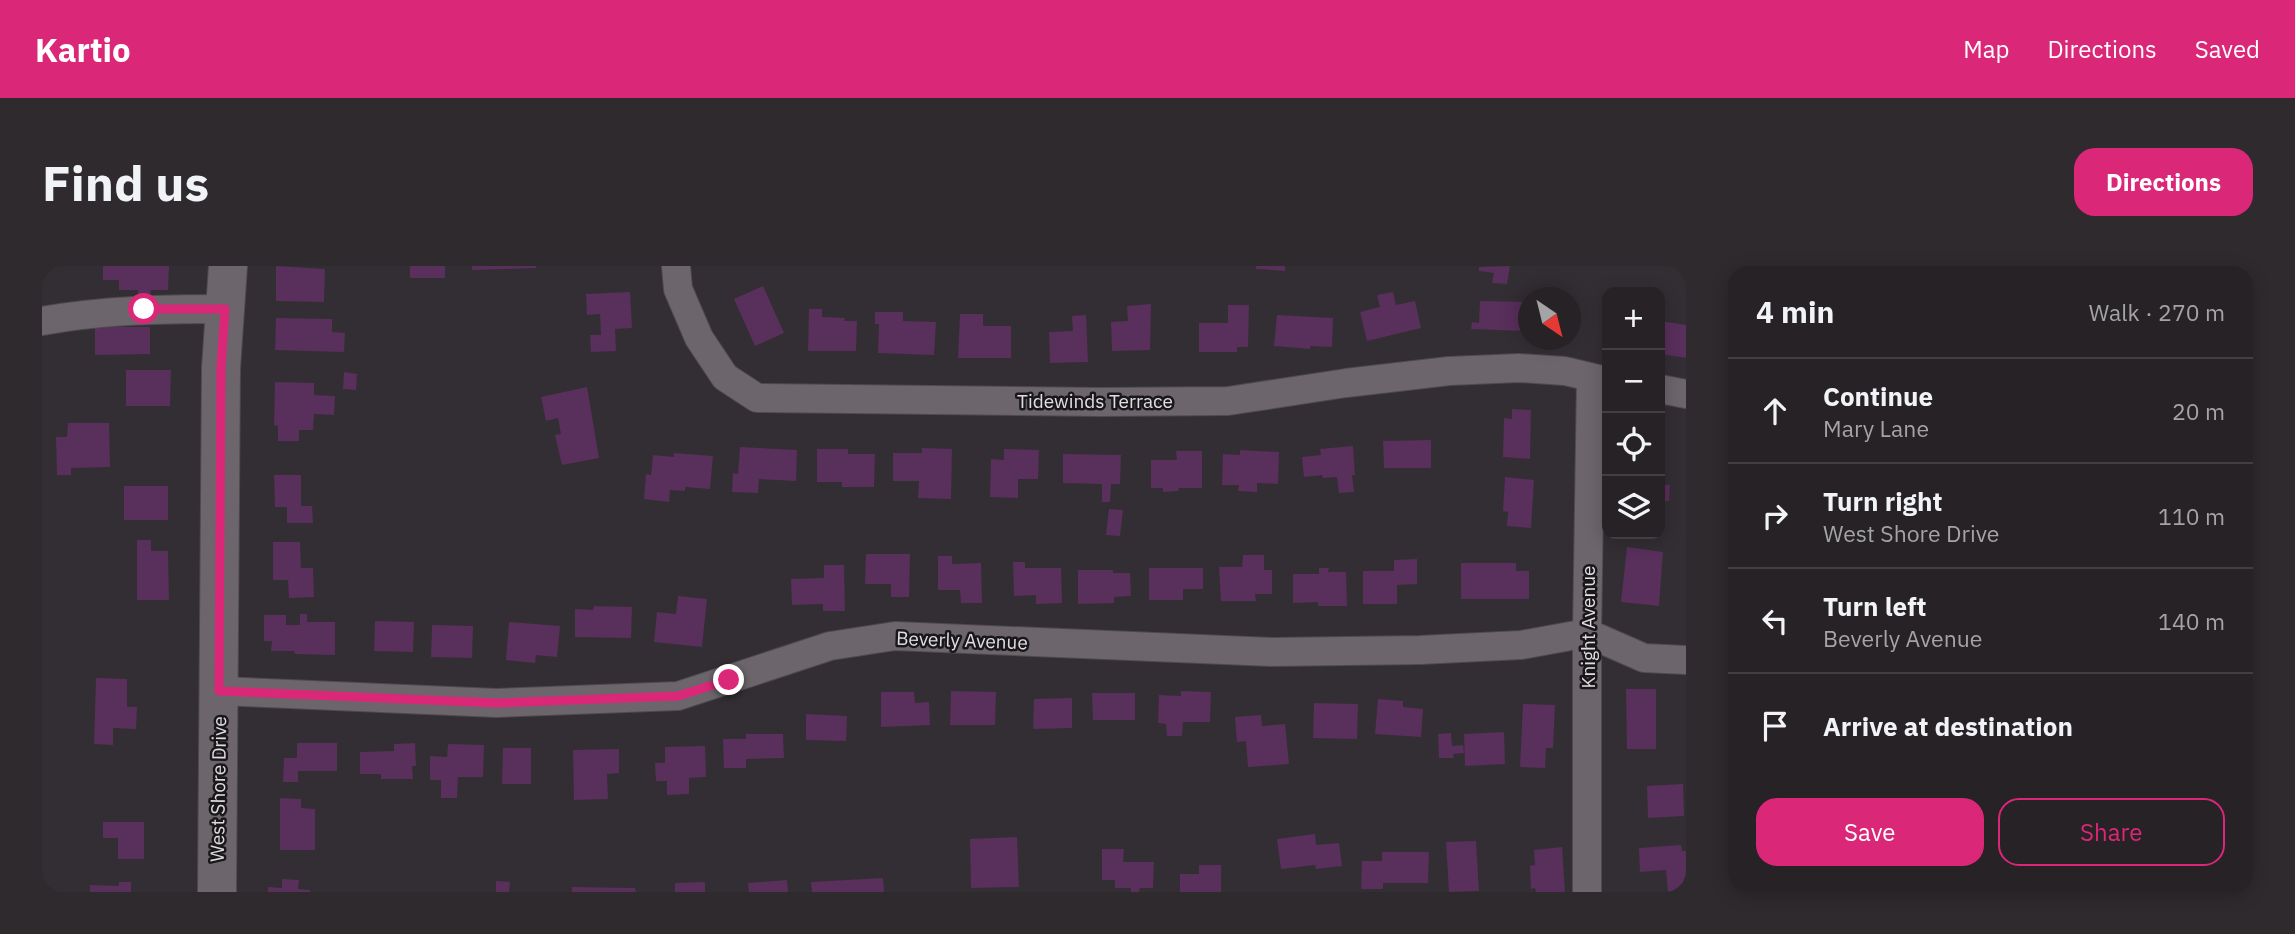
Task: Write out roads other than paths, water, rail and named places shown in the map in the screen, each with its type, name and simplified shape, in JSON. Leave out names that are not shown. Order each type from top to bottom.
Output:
[{"type":"main road","name":"West Shore Drive","points":[[217,892],[221,368],[228,266]]},
{"type":"street","name":"Tidewinds Terrace","points":[[676,266],[678,289],[699,338],[725,376],[757,398],[1228,401],[1449,371],[1519,368],[1566,371],[1599,379]]},
{"type":"street","points":[[42,321],[78,314],[144,309],[225,309]]},
{"type":"street","name":"Knight Avenue","points":[[1587,892],[1587,633],[1599,379]]},
{"type":"street","points":[[1665,390],[1686,394]]},
{"type":"street","points":[[1587,633],[1644,658],[1686,660]]},
{"type":"street","name":"Beverly Avenue","points":[[219,691],[497,703],[678,696],[830,646],[895,636],[1272,652],[1420,650],[1521,645],[1587,633]]}]
